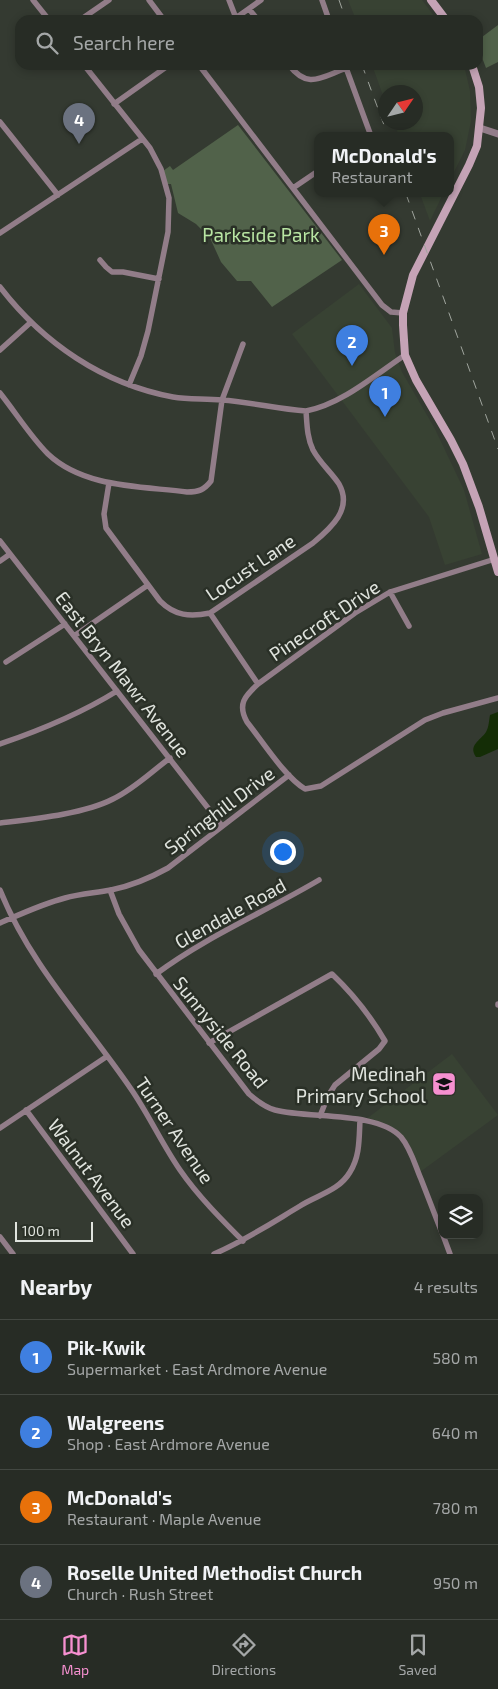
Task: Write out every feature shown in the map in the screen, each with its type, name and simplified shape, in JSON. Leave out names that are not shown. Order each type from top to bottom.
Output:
[{"type":"main road","points":[[431,0],[442,15]]},
{"type":"main road","points":[[454,194],[477,146],[480,128],[481,108],[473,70]]},
{"type":"main road","points":[[453,197],[413,275],[403,313],[406,355],[416,380],[463,464],[472,486],[498,572]]},
{"type":"street","points":[[34,0],[45,15]]},
{"type":"street","points":[[87,15],[109,0]]},
{"type":"street","points":[[149,0],[160,15]]},
{"type":"street","points":[[229,0],[233,15]]},
{"type":"street","points":[[240,15],[261,0]]},
{"type":"street","points":[[322,0],[327,15]]},
{"type":"street","points":[[249,9],[254,15]]},
{"type":"street","points":[[88,70],[150,148],[162,169],[169,198],[168,232],[159,279],[144,347],[129,385]]},
{"type":"street","points":[[114,104],[162,70]]},
{"type":"street","points":[[203,70],[382,305],[391,312],[403,313]]},
{"type":"street","points":[[293,70],[297,76],[309,80],[337,70]]},
{"type":"street","points":[[347,70],[369,132]]},
{"type":"street","points":[[0,122],[58,195]]},
{"type":"street","points":[[480,128],[498,134]]},
{"type":"street","points":[[0,234],[142,139]]},
{"type":"street","points":[[293,188],[314,174]]},
{"type":"street","points":[[100,260],[110,271],[159,279]]},
{"type":"street","points":[[0,287],[30,323],[78,360],[99,372],[129,385],[172,397],[222,400],[306,411],[318,409],[334,402],[406,355]]},
{"type":"street","points":[[0,350],[30,323]]},
{"type":"street","points":[[0,394],[40,445],[59,463],[85,477],[109,483],[187,492],[200,491],[211,481],[222,400],[243,344]]},
{"type":"street","name":"Locust Lane","points":[[109,483],[104,514],[106,528],[148,585],[165,606],[182,615],[196,616],[210,613],[313,543],[326,532],[340,514],[344,504],[343,494],[339,485],[313,449],[309,437],[306,411]]},
{"type":"street","name":"East Bryn Mawr Avenue","points":[[0,541],[222,826]]},
{"type":"street","points":[[0,561],[10,554]]},
{"type":"street","name":"Pinecroft Drive","points":[[289,775],[244,716],[243,702],[247,694],[355,613],[390,592],[494,559]]},
{"type":"street","points":[[74,636],[148,585]]},
{"type":"street","points":[[390,592],[410,626]]},
{"type":"street","points":[[210,613],[258,684]]},
{"type":"street","points":[[6,662],[65,624]]},
{"type":"street","points":[[0,744],[83,711],[117,691]]},
{"type":"street","name":"Springhill Drive","points":[[0,923],[59,899],[136,884],[168,868],[289,775],[297,785],[305,789],[317,788],[425,720],[443,713],[498,698]]},
{"type":"street","points":[[0,823],[43,818],[100,804],[124,793],[170,758]]},
{"type":"street","name":"Glendale Road","points":[[156,974],[208,940],[286,900],[319,880]]},
{"type":"street","name":"Turner Avenue","points":[[0,890],[42,969],[131,1090],[181,1172],[211,1208],[243,1241]]},
{"type":"street","name":"Sunnyside Road","points":[[110,890],[128,932],[156,974],[249,1094],[258,1102],[275,1110],[360,1120],[387,1127],[408,1146],[438,1224]]},
{"type":"street","points":[[209,1043],[332,974],[343,984],[379,1030],[385,1041],[379,1049],[335,1086],[328,1096],[320,1116]]},
{"type":"street","points":[[0,1128],[106,1056]]},
{"type":"street","name":"Walnut Avenue","points":[[26,1110],[133,1254]]},
{"type":"street","points":[[214,1254],[243,1241],[302,1204],[332,1190],[342,1182],[352,1169],[358,1152],[360,1120]]},
{"type":"street","points":[[0,1237],[13,1254]]},
{"type":"street","name":"Sunnyside Road","points":[[444,1239],[450,1254]]},
{"type":"shaded area","points":[[348,0],[422,0],[433,15],[354,15]]},
{"type":"shaded area","points":[[374,70],[465,70],[470,91],[471,121],[465,150],[454,172],[454,132],[397,132],[397,130],[423,130],[423,85],[379,85]]},
{"type":"shaded area","points":[[421,197],[442,197],[430,221]]},
{"type":"shaded area","points":[[359,284],[392,328],[395,353],[402,372],[435,429],[464,490],[482,554],[445,565],[429,517],[292,334]]},
{"type":"shaded area","points":[[498,712],[498,749],[476,757],[473,749],[474,746],[486,732],[490,715]]},
{"type":"shaded area","name":"Medinah Primary School","points":[[452,1054],[498,1115],[420,1172],[403,1137],[365,1120]]},
{"type":"green space","points":[[498,25],[498,62],[486,68],[483,60],[483,36]]},
{"type":"green space","name":"Parkside Park","points":[[238,125],[342,260],[272,307],[251,281],[237,281],[221,262],[210,238],[196,224],[178,213],[171,184],[167,184],[163,171],[170,166],[173,170]]},
{"type":"railway","points":[[339,0],[344,15]]},
{"type":"railway","points":[[364,70],[387,132]]},
{"type":"railway","points":[[407,197],[498,449]]},
{"type":"place","name":"Roselle United Methodist Church","points":[[79,144]]},
{"type":"place","name":"McDonald's","points":[[384,255]]},
{"type":"place","name":"Walgreens","points":[[352,366]]},
{"type":"place","name":"Pik-Kwik","points":[[385,417]]},
{"type":"place","name":"Medinah Primary School","points":[[444,1084]]}]
